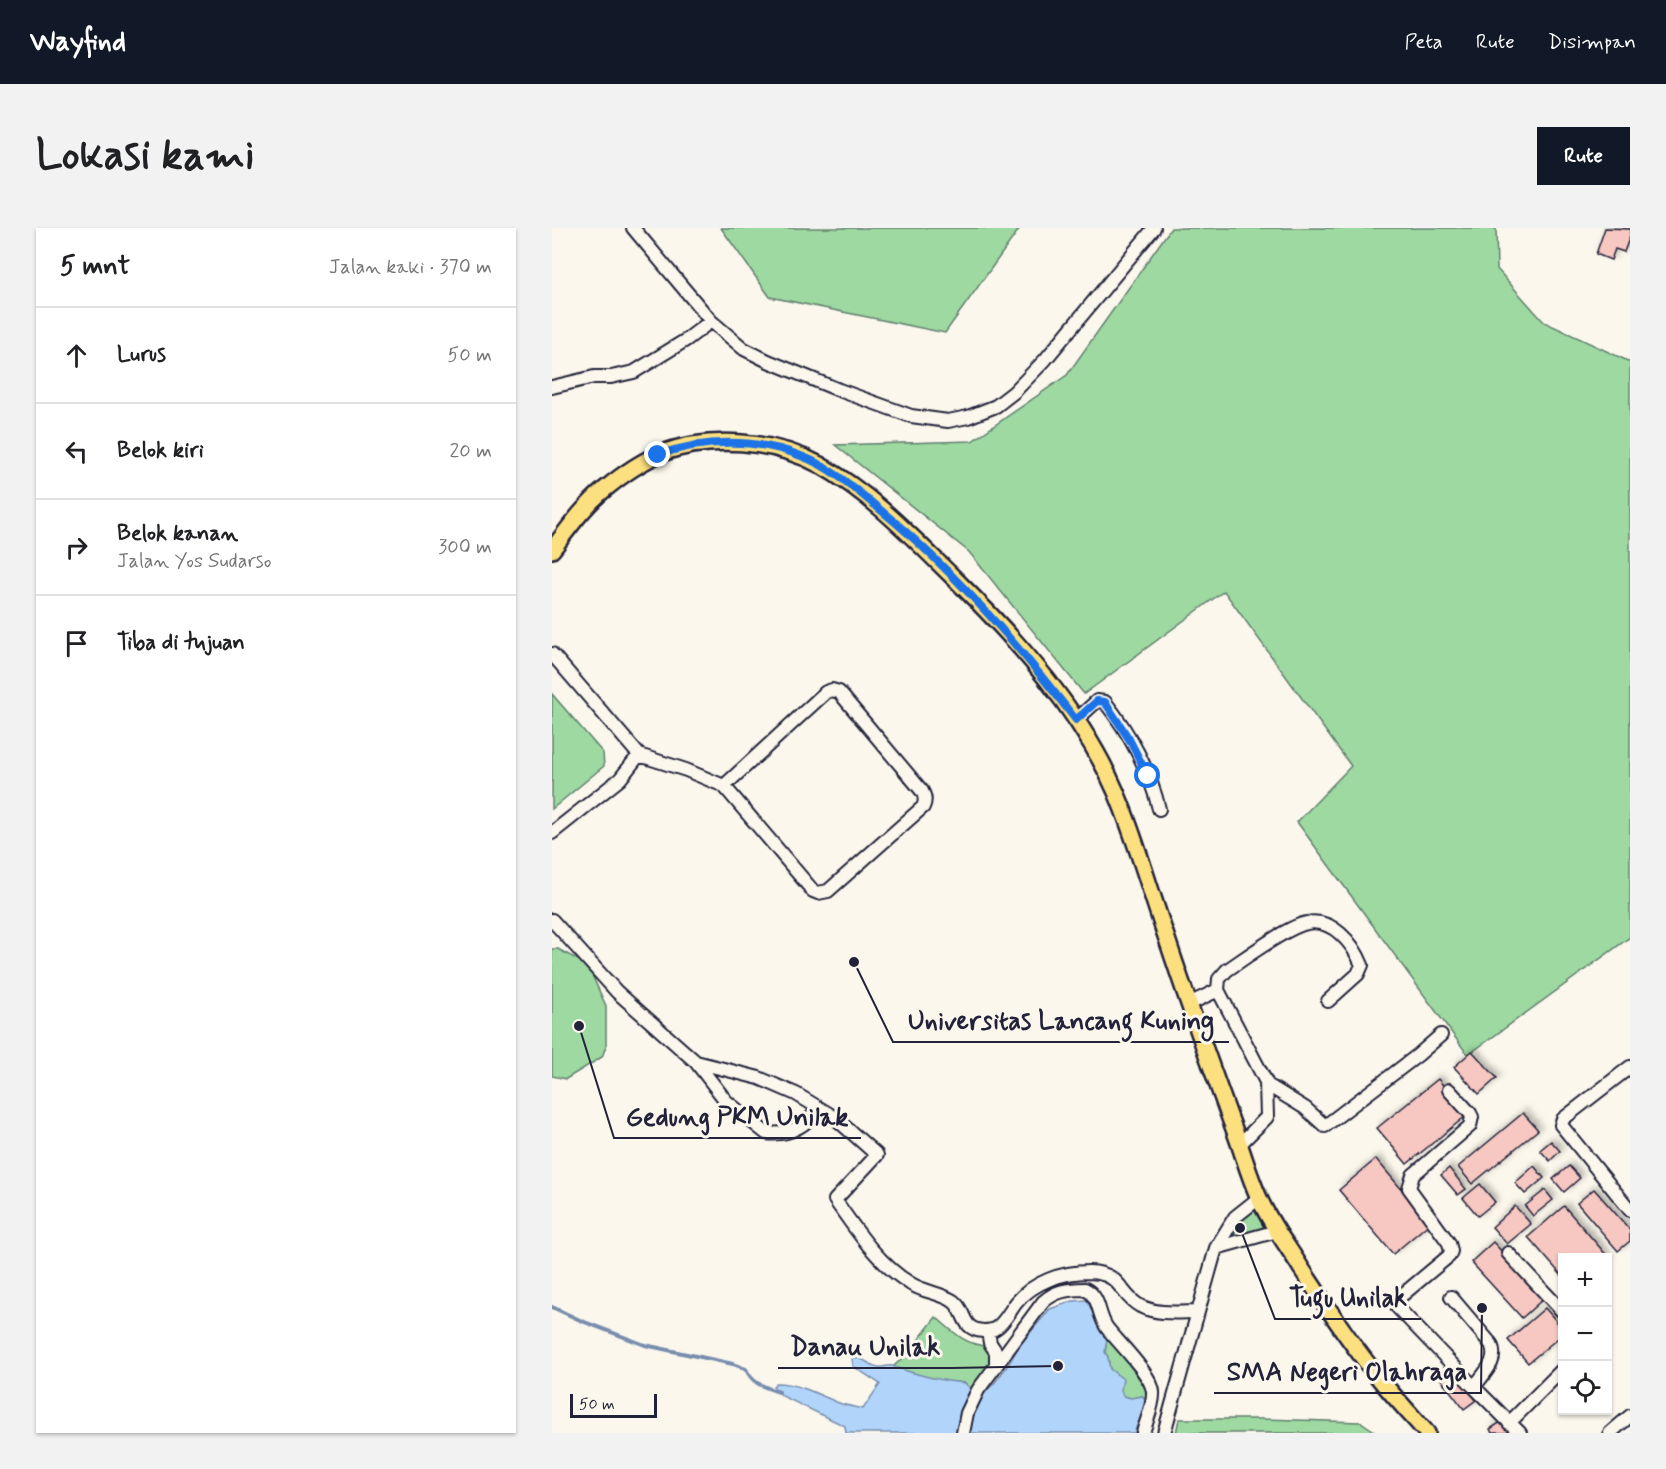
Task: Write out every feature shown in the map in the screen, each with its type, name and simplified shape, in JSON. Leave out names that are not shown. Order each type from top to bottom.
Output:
[{"type":"main road","points":[[552,550],[577,517],[603,490],[658,455],[681,447],[726,442],[760,446],[802,456],[822,466],[855,489],[904,529],[1000,626],[1039,671],[1076,720],[1098,757],[1116,793],[1259,1198],[1277,1232],[1332,1313],[1383,1383],[1427,1433]]},
{"type":"street","points":[[633,228],[711,321],[744,349],[839,390],[911,416],[948,421],[996,406],[1014,392],[1045,360],[1154,228]]},
{"type":"street","points":[[552,387],[594,377],[611,377],[634,372],[711,321]]},
{"type":"street","points":[[552,654],[639,755],[724,786],[813,891],[818,893],[828,891],[925,803],[922,791],[839,692],[832,690],[817,699],[724,786]]},
{"type":"street","points":[[1076,720],[1097,701],[1105,702],[1129,739],[1148,776],[1159,809]]},
{"type":"street","points":[[552,833],[620,779],[639,755]]},
{"type":"street","points":[[552,920],[617,992],[696,1062],[726,1101],[766,1133],[783,1132],[800,1126],[808,1122],[819,1108]]},
{"type":"street","points":[[1240,1144],[1267,1117],[1266,1084],[1218,990],[1219,979],[1227,970],[1287,932],[1305,923],[1316,922],[1342,934],[1362,964],[1358,974],[1328,1001]]},
{"type":"street","points":[[1189,1004],[1218,990]]},
{"type":"street","points":[[1266,1084],[1305,1108],[1325,1126],[1441,1035]]},
{"type":"street","points":[[696,1062],[759,1078],[796,1094],[834,1117],[877,1155],[835,1200],[853,1227],[888,1268],[913,1285],[955,1302],[969,1327],[988,1331],[997,1328],[1027,1291],[1035,1286],[1045,1281],[1088,1272],[1099,1273],[1117,1281],[1129,1297],[1142,1307],[1157,1312],[1198,1312]]},
{"type":"street","points":[[1630,1067],[1563,1119],[1561,1125],[1630,1210]]},
{"type":"street","points":[[1449,1090],[1470,1113],[1472,1117],[1470,1126],[1413,1175],[1409,1188],[1449,1243],[1451,1251],[1449,1256],[1395,1301],[1398,1308],[1520,1433]]},
{"type":"street","points":[[1164,1433],[1216,1248],[1235,1217],[1259,1198]]},
{"type":"street","points":[[1216,1248],[1277,1232]]},
{"type":"street","points":[[1508,1253],[1558,1307]]},
{"type":"street","points":[[963,1433],[967,1413],[978,1390],[1043,1302],[1049,1296],[1061,1291],[1085,1289],[1095,1296],[1104,1324],[1128,1352],[1154,1391],[1143,1433]]},
{"type":"street","points":[[1451,1297],[1491,1344],[1495,1352],[1493,1360],[1474,1387]]},
{"type":"street","points":[[988,1331],[990,1343],[996,1352],[996,1366]]},
{"type":"street","points":[[1509,1423],[1558,1374]]},
{"type":"street","points":[[1610,1433],[1630,1416]]},
{"type":"green space","points":[[721,228],[1020,228],[945,333],[770,297]]},
{"type":"green space","points":[[1171,228],[1496,228],[1497,269],[1544,322],[1630,362],[1630,937],[1468,1055],[1297,822],[1351,766],[1224,591],[1084,694],[969,552],[835,445],[972,441],[1067,375]]},
{"type":"green space","points":[[552,694],[603,753],[604,766],[552,809]]},
{"type":"green space","points":[[552,949],[558,949],[580,961],[592,975],[606,1006],[606,1046],[602,1057],[566,1079],[552,1076]]},
{"type":"green space","points":[[1251,1208],[1255,1210],[1265,1229],[1230,1239],[1225,1238]]},
{"type":"green space","points":[[936,1317],[966,1340],[988,1346],[995,1358],[973,1392],[965,1383],[938,1381],[893,1367],[909,1352]]},
{"type":"green space","points":[[1109,1336],[1149,1384],[1142,1433],[1134,1433],[1146,1402],[1142,1396],[1131,1398],[1123,1396],[1105,1353]]},
{"type":"green space","points":[[1179,1419],[1361,1422],[1377,1433],[1176,1433]]},
{"type":"water","points":[[1087,1300],[1107,1338],[1105,1352],[1110,1369],[1123,1379],[1121,1390],[1123,1396],[1131,1398],[1143,1396],[1146,1402],[1134,1433],[846,1433],[845,1426],[782,1396],[773,1386],[776,1383],[792,1385],[842,1404],[863,1409],[880,1384],[853,1366],[852,1357],[878,1367],[892,1366],[928,1377],[965,1383],[975,1394],[984,1392],[993,1385],[1019,1346],[1050,1309],[1073,1301]]},
{"type":"building","points":[[1605,228],[1630,229],[1624,252],[1615,249],[1611,260],[1596,254]]},
{"type":"building","points":[[1472,1051],[1497,1078],[1479,1094],[1454,1067]]},
{"type":"building","points":[[1438,1079],[1467,1115],[1407,1164],[1377,1128]]},
{"type":"building","points":[[1523,1113],[1538,1130],[1472,1184],[1458,1167]]},
{"type":"building","points":[[1551,1141],[1560,1151],[1550,1161],[1540,1150]]},
{"type":"building","points":[[1376,1159],[1430,1223],[1393,1254],[1339,1190]]},
{"type":"building","points":[[1534,1166],[1544,1178],[1525,1194],[1515,1183]]},
{"type":"building","points":[[1569,1166],[1580,1178],[1564,1192],[1553,1179]]},
{"type":"building","points":[[1449,1168],[1466,1189],[1458,1195],[1441,1175]]},
{"type":"building","points":[[1480,1184],[1495,1202],[1478,1216],[1463,1198]]},
{"type":"building","points":[[1594,1189],[1630,1230],[1630,1241],[1618,1251],[1577,1203]]},
{"type":"building","points":[[1545,1190],[1553,1200],[1533,1216],[1525,1206]]},
{"type":"building","points":[[1515,1206],[1531,1224],[1507,1244],[1492,1227]]},
{"type":"building","points":[[1564,1206],[1605,1253],[1558,1253],[1558,1271],[1528,1237]]},
{"type":"building","points":[[1493,1242],[1544,1298],[1522,1318],[1471,1262]]},
{"type":"building","points":[[1545,1308],[1558,1323],[1558,1338],[1528,1363],[1508,1340]]},
{"type":"building","points":[[1451,1368],[1476,1400],[1464,1409],[1439,1377]]},
{"type":"building","points":[[1504,1420],[1512,1433],[1492,1433],[1490,1429]]},
{"type":"waterway","points":[[552,1307],[645,1345],[733,1364],[746,1369],[760,1384],[779,1392]]},
{"type":"place","name":"Universitas Lancang Kuning","points":[[854,962]]},
{"type":"place","name":"Gedung PKM Unilak","points":[[579,1026]]},
{"type":"place","name":"Tugu Unilak","points":[[1240,1228]]},
{"type":"place","name":"SMA Negeri Olahraga","points":[[1482,1308]]},
{"type":"place","name":"Danau Unilak","points":[[1058,1366]]},
{"type":"route","points":[[658,455],[681,447],[726,442],[778,449],[802,456],[822,466],[855,489],[904,529],[962,586],[1039,671],[1076,720],[1097,701],[1105,702],[1129,739],[1148,776]]}]
